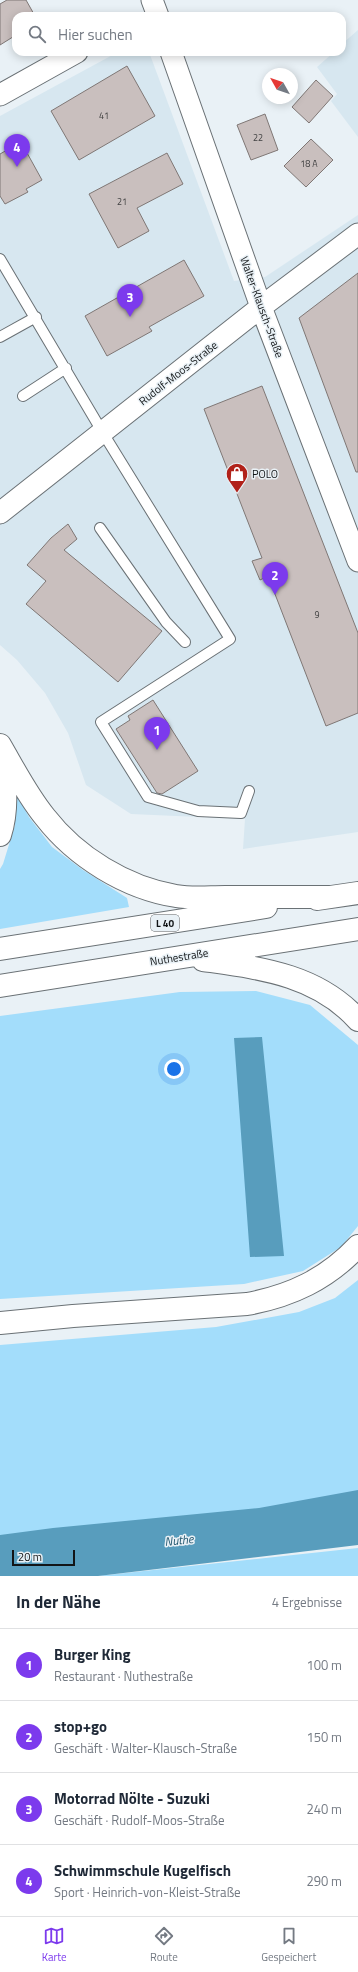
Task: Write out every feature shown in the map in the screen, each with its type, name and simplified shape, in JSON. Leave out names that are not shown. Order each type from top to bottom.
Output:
[{"type":"highway","points":[[0,745],[30,796],[45,818],[62,837],[97,865],[126,881],[151,890],[177,896],[331,897]]},
{"type":"highway","points":[[0,756],[5,790],[5,810],[0,836]]},
{"type":"highway","name":"L 40","points":[[0,949],[358,893]]},
{"type":"highway","name":"Nuthestraße","points":[[0,986],[358,929]]},
{"type":"highway","points":[[182,957],[267,970],[287,975],[323,991],[340,1003],[358,1020]]},
{"type":"highway","points":[[0,1323],[80,1315],[247,1304],[267,1300],[287,1294],[324,1276],[341,1263],[358,1246]]},
{"type":"street","points":[[0,94],[70,56]]},
{"type":"street","name":"Walter-Klausch-Straße","points":[[172,56],[261,307],[358,561]]},
{"type":"street","name":"Rudolf-Moos-Straße","points":[[0,513],[261,307],[358,234]]},
{"type":"lane","points":[[0,259],[36,317],[103,433],[230,639],[101,722],[148,796],[198,811],[241,813],[250,791]]},
{"type":"lane","points":[[0,337],[36,317]]},
{"type":"lane","points":[[23,396],[66,368]]},
{"type":"lane","points":[[100,528],[166,622],[185,642]]},
{"type":"shaded area","points":[[358,30],[358,137],[331,101],[337,94],[317,67],[329,56],[346,56],[346,40]]},
{"type":"shaded area","points":[[111,56],[150,56],[234,281],[265,277],[358,215],[358,832],[243,849],[245,819],[131,814],[86,785],[68,733],[45,693],[17,660],[0,645],[0,116]]},
{"type":"shaded area","points":[[7,777],[29,817],[52,847],[83,870],[127,898],[129,907],[0,929],[0,869],[3,864],[15,825]]},
{"type":"shaded area","points":[[256,991],[310,1005],[358,1045],[358,1226],[341,1247],[303,1271],[244,1284],[0,1299],[0,1016],[180,992]]},
{"type":"shaded area","points":[[358,1280],[358,1498],[0,1538],[0,1345],[216,1327],[299,1312],[335,1298]]},
{"type":"shaded area","points":[[358,1548],[358,1576],[97,1576]]},
{"type":"water","points":[[262,1037],[284,1256],[250,1257],[234,1038]]},
{"type":"water","name":"Nuthe","points":[[358,1490],[358,1545],[98,1576],[0,1576],[0,1535],[53,1528],[259,1508]]},
{"type":"building","points":[[7,0],[26,0],[33,12],[12,12],[12,38],[0,45],[0,4]]},
{"type":"building","points":[[127,66],[155,116],[79,160],[51,111]]},
{"type":"building","points":[[316,80],[333,96],[309,123],[292,107],[295,104],[298,104],[298,100]]},
{"type":"building","points":[[265,114],[278,150],[251,160],[237,125]]},
{"type":"building","points":[[311,139],[333,160],[306,187],[284,166]]},
{"type":"building","points":[[21,142],[42,180],[26,189],[28,192],[5,204],[0,196],[0,154]]},
{"type":"building","points":[[167,153],[183,184],[137,208],[149,231],[118,248],[89,194]]},
{"type":"building","points":[[184,260],[204,296],[149,327],[152,331],[107,356],[85,316]]},
{"type":"building","points":[[358,273],[358,472],[356,472],[299,318]]},
{"type":"building","points":[[262,386],[358,633],[358,713],[326,726],[268,576],[260,580],[252,561],[262,558],[204,409]]},
{"type":"building","points":[[68,524],[77,539],[64,550],[162,631],[118,682],[26,604],[46,581],[27,565],[51,538]]},
{"type":"building","points":[[153,700],[198,771],[162,794],[157,793],[116,729],[130,720],[128,716]]},
{"type":"place","name":"Schwimmschule Kugelfisch","points":[[17,167]]},
{"type":"place","name":"Motorrad Nölte - Suzuki","points":[[130,317]]},
{"type":"place","name":"POLO","points":[[237,494]]},
{"type":"place","name":"stop+go","points":[[275,595]]},
{"type":"place","name":"Burger King","points":[[157,750]]}]
